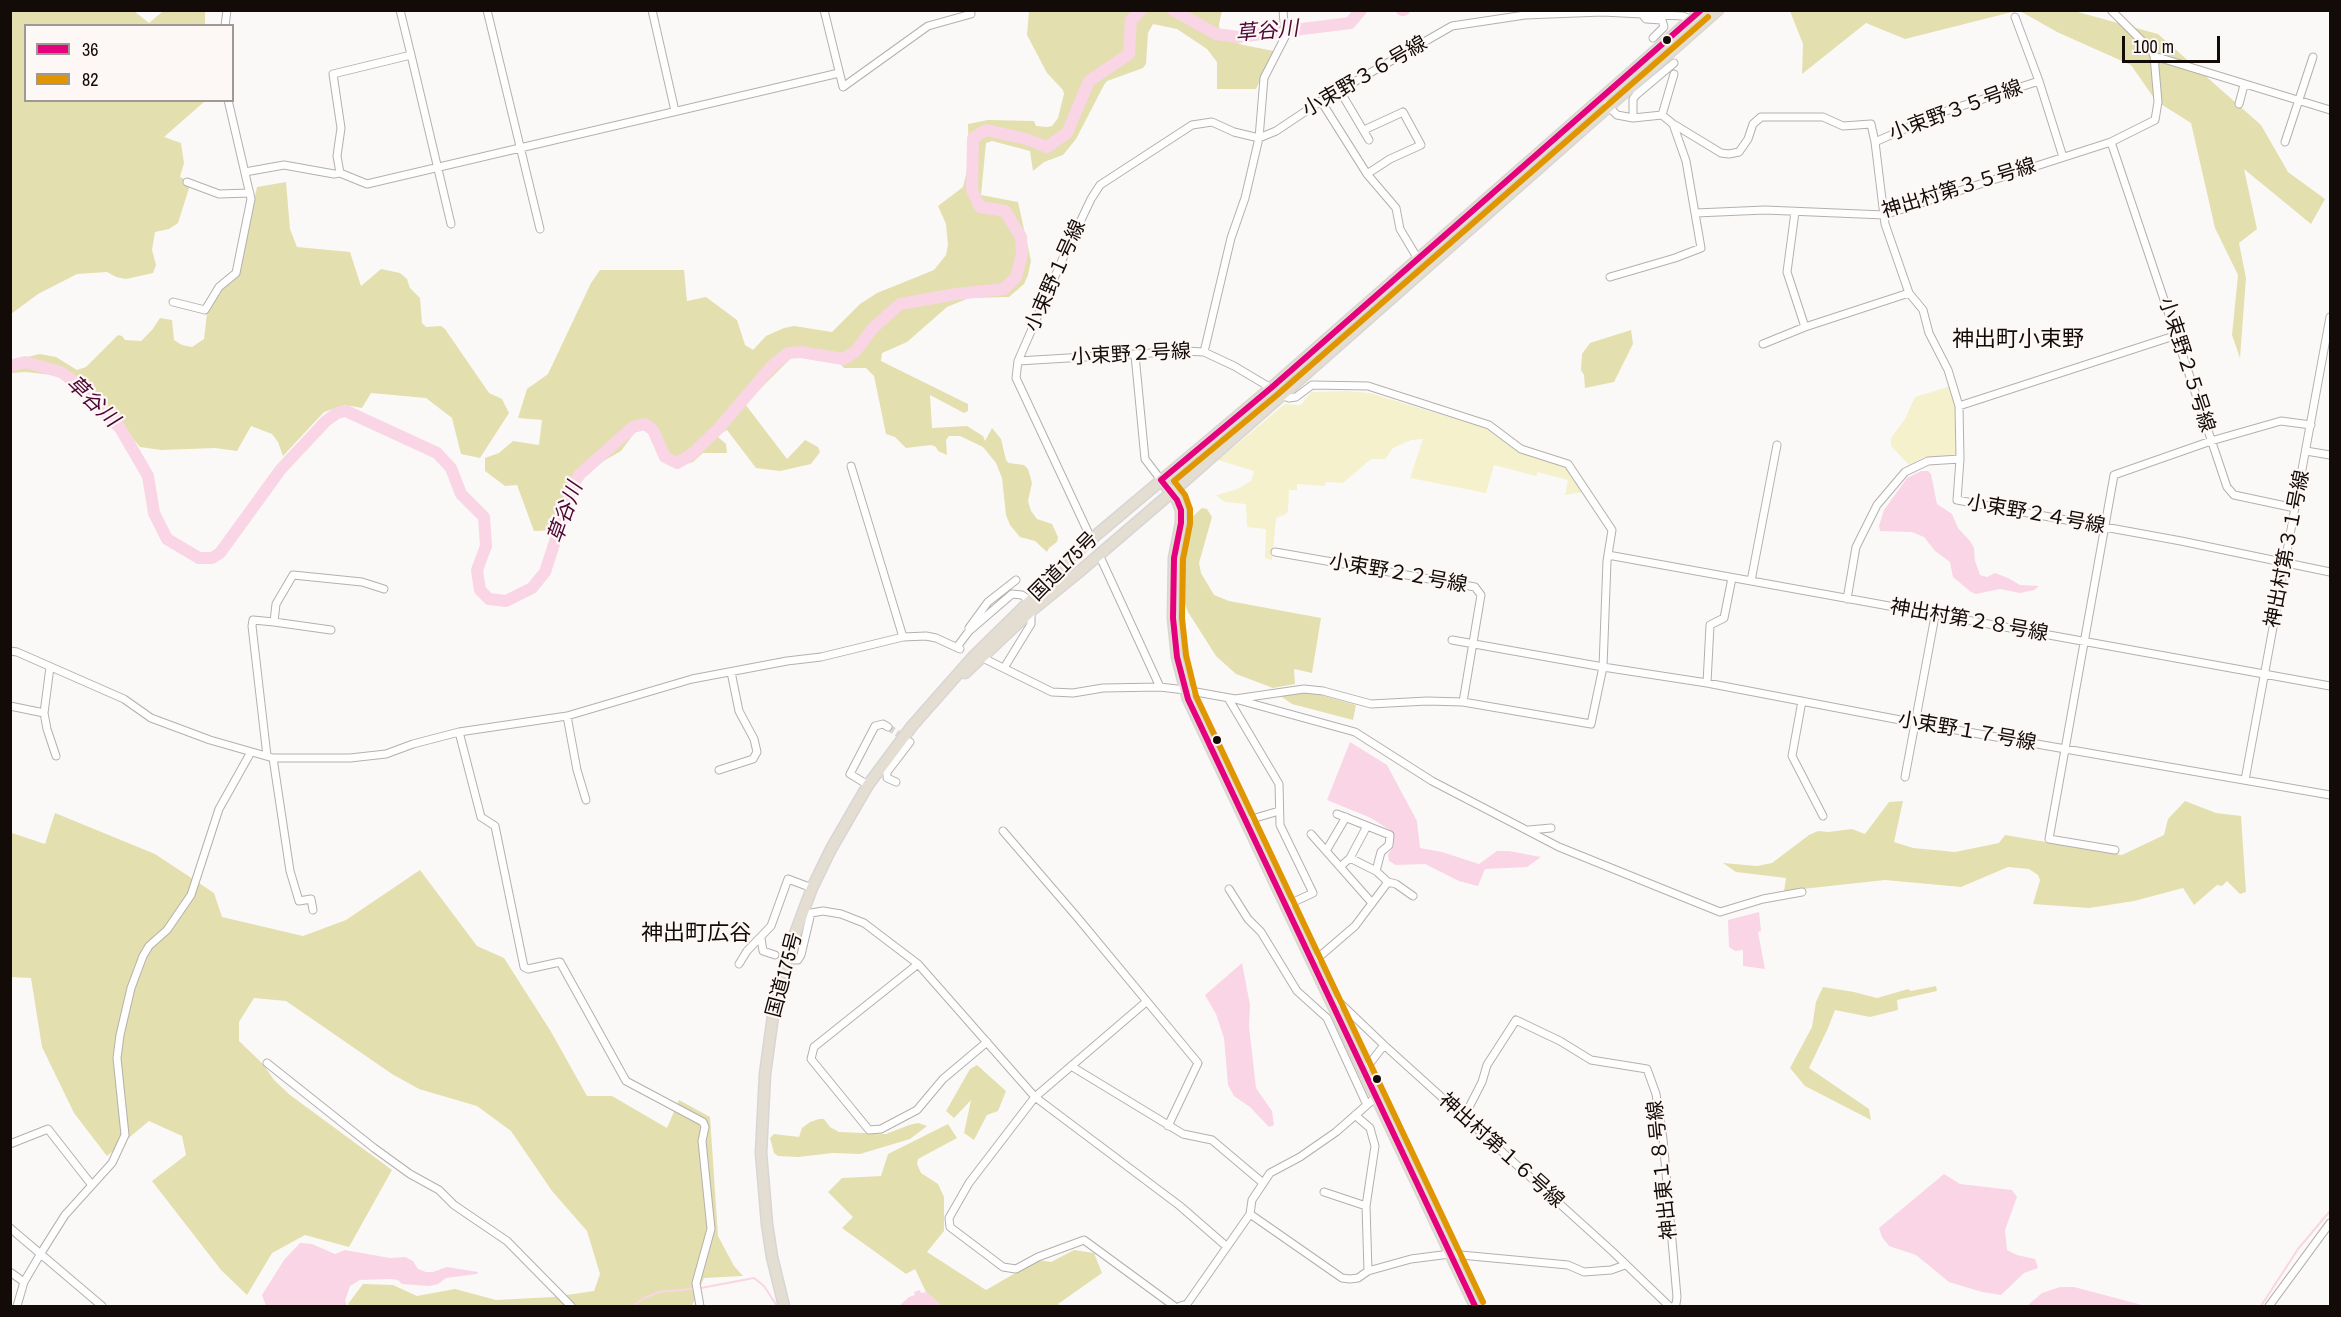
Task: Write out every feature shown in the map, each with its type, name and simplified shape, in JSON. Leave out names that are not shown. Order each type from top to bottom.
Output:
[{"type":"highway","name":"国道175号","points":[[784,1306],[772,1257],[767,1224],[761,1153],[762,1112],[773,1016],[790,946],[807,911],[812,888],[868,784],[912,726],[949,686],[976,664],[1030,606],[1069,558],[1270,388],[1702,10]]},
{"type":"highway","name":"国道175号","points":[[1030,606],[1079,573],[1718,10]]},
{"type":"highway","points":[[1161,480],[1177,500],[1182,515],[1174,558],[1173,618],[1177,657],[1185,690],[1196,718],[1475,1306]]},
{"type":"street","points":[[400,10],[451,224]]},
{"type":"street","points":[[487,10],[540,229]]},
{"type":"street","points":[[652,10],[675,111]]},
{"type":"street","points":[[824,10],[843,87],[928,26],[971,14],[970,10]]},
{"type":"street","points":[[1204,352],[1231,238],[1245,198],[1259,138],[1264,78],[1285,37],[1283,10]]},
{"type":"street","points":[[2111,10],[2154,56],[2331,111]]},
{"type":"street","name":"小束野３６号線","points":[[1259,138],[1276,131],[1321,101],[1452,26],[1548,13],[1642,14],[1683,16],[1692,20]]},
{"type":"street","points":[[1642,14],[1646,19],[1662,20],[1664,27],[1653,38]]},
{"type":"street","points":[[2015,17],[2039,81],[2063,157]]},
{"type":"street","points":[[340,173],[337,156],[341,128],[333,74],[411,55]]},
{"type":"street","name":"神出村第３５号線","points":[[1696,213],[1765,210],[1884,215],[2111,141],[2155,120],[2158,102],[2154,56]]},
{"type":"street","points":[[2285,142],[2313,57]]},
{"type":"street","points":[[1633,118],[1633,99],[1636,94],[1674,63]]},
{"type":"street","points":[[245,172],[284,165],[334,174],[340,173],[367,184],[839,73]]},
{"type":"street","points":[[1662,115],[1674,74]]},
{"type":"street","name":"小束野３５号線","points":[[1909,293],[1884,215],[1875,142],[1943,112],[2039,81]]},
{"type":"street","points":[[2240,104],[2244,85]]},
{"type":"street","points":[[1340,91],[1369,140]]},
{"type":"street","points":[[1601,99],[1617,116],[1633,118],[1662,115],[1721,153],[1739,152],[1748,139],[1753,124],[1761,117],[1823,117],[1843,126],[1871,124],[1875,142]]},
{"type":"street","points":[[1321,101],[1367,174],[1396,208],[1400,229],[1418,259]]},
{"type":"street","points":[[173,302],[205,310],[219,287],[236,273],[251,199],[228,102]]},
{"type":"street","points":[[1364,130],[1403,112],[1421,145],[1390,159],[1367,174]]},
{"type":"street","name":"小束野１号線","points":[[1018,361],[1063,258],[1100,185],[1192,125],[1212,122],[1234,132],[1259,138]]},
{"type":"street","points":[[1610,277],[1701,248],[1686,161],[1673,124]]},
{"type":"street","name":"小束野２５号線","points":[[2104,527],[2114,475],[2211,441],[2111,141]]},
{"type":"street","points":[[187,182],[219,194],[250,193]]},
{"type":"street","points":[[1795,212],[1787,272],[1805,327]]},
{"type":"street","points":[[1763,344],[1805,327],[1909,293]]},
{"type":"street","name":"小束野２４号線","points":[[1909,293],[1923,310],[1929,333],[1948,370],[1959,406],[1960,459],[1957,500],[2331,572]]},
{"type":"street","name":"神出村第３１号線","points":[[2245,780],[2331,317]]},
{"type":"street","points":[[1959,406],[2177,335]]},
{"type":"street","name":"小束野２号線","points":[[1018,361],[1185,351],[1204,352],[1234,366],[1270,388]]},
{"type":"street","points":[[1135,355],[1145,459],[1161,480]]},
{"type":"street","points":[[1018,361],[1016,378],[1088,532]]},
{"type":"street","points":[[1303,376],[1303,383],[1309,387]]},
{"type":"street","points":[[1231,698],[1304,689],[1323,691],[1371,704],[1394,701],[1463,702],[1591,724],[1603,668],[1608,555],[1612,530],[1568,464],[1521,449],[1489,425],[1368,386],[1312,385],[1296,397],[1289,398],[1282,395]]},
{"type":"street","points":[[2295,508],[2234,495],[2227,487],[2211,441],[2281,421],[2311,425]]},
{"type":"street","points":[[1751,581],[1777,445]]},
{"type":"street","points":[[2306,451],[2331,455]]},
{"type":"street","points":[[1847,598],[1857,547],[1877,505],[1905,472],[1928,461],[1960,459]]},
{"type":"street","points":[[851,466],[903,637]]},
{"type":"street","points":[[2104,527],[2083,642],[2085,645],[2067,749],[2049,839],[2115,850]]},
{"type":"street","name":"小束野２２号線","points":[[1275,552],[1475,587],[1481,595],[1463,702]]},
{"type":"street","name":"神出村第２８号線","points":[[1608,555],[2331,686]]},
{"type":"street","points":[[1102,561],[1160,687]]},
{"type":"street","points":[[274,622],[276,604],[293,575],[362,582],[384,589]]},
{"type":"street","points":[[1707,683],[1710,625],[1724,618],[1732,578]]},
{"type":"street","points":[[969,631],[970,624],[988,602],[1016,580]]},
{"type":"street","points":[[10,651],[124,699],[150,718],[270,757],[350,758],[386,754],[459,732],[567,716],[652,690],[730,672],[821,657],[903,637],[926,636],[958,648],[969,631],[1012,594],[1022,595],[1030,606],[1031,624],[1004,668]]},
{"type":"street","points":[[1905,777],[1935,616]]},
{"type":"street","points":[[313,910],[311,899],[299,901],[290,871],[270,757],[252,626],[254,620],[331,630]]},
{"type":"street","name":"小束野１７号線","points":[[1452,640],[1603,668],[1707,683],[1916,723],[2331,795]]},
{"type":"street","points":[[987,660],[1052,692],[1073,693],[1103,688],[1160,687],[1185,690],[1231,698],[1355,732],[1432,781],[1559,847],[1720,912],[1762,898],[1802,892]]},
{"type":"street","points":[[50,667],[44,713],[56,756]]},
{"type":"street","points":[[719,770],[753,759],[757,752],[754,739],[739,711],[730,672]]},
{"type":"street","points":[[1231,698],[1279,784],[1280,825],[1313,893],[1285,906]]},
{"type":"street","points":[[1802,701],[1792,756],[1823,816]]},
{"type":"street","points":[[10,705],[44,713]]},
{"type":"street","points":[[567,716],[577,770],[586,800]]},
{"type":"street","points":[[868,784],[850,774],[876,726],[883,724],[888,727]]},
{"type":"street","points":[[459,732],[481,817],[495,826],[524,967],[528,969],[560,962],[626,1081],[703,1122],[705,1127],[702,1141],[711,1229],[696,1283],[700,1306]]},
{"type":"street","points":[[896,782],[887,778],[887,772],[910,742]]},
{"type":"street","points":[[17,1306],[24,1282],[41,1253],[66,1215],[91,1184],[112,1163],[125,1135],[117,1058],[120,1035],[139,967],[149,946],[167,930],[191,895],[219,808],[251,752]]},
{"type":"street","points":[[1245,821],[1279,811]]},
{"type":"street","points":[[1337,814],[1390,836],[1389,845],[1381,852],[1376,871]]},
{"type":"street","points":[[1326,851],[1346,817]]},
{"type":"street","points":[[1340,867],[1350,858],[1367,826]]},
{"type":"street","points":[[1529,830],[1551,828]]},
{"type":"street","points":[[1003,831],[1198,1063],[1168,1126]]},
{"type":"street","points":[[1311,834],[1372,903]]},
{"type":"street","points":[[1350,858],[1376,871],[1388,882],[1396,884],[1413,896]]},
{"type":"street","points":[[739,964],[747,951],[761,938],[775,919],[788,879],[812,888]]},
{"type":"street","points":[[1312,963],[1355,926],[1388,882]]},
{"type":"street","points":[[1229,889],[1248,919],[1261,932],[1297,991],[1327,1018],[1367,1105]]},
{"type":"street","points":[[794,960],[798,960],[801,956],[807,911],[841,914],[864,923],[918,964],[1035,1097],[1180,1206],[1226,1246]]},
{"type":"street","points":[[761,938],[764,951],[775,955]]},
{"type":"street","points":[[918,964],[814,1047],[811,1059],[869,1130],[881,1129],[917,1110],[943,1079],[987,1042]]},
{"type":"street","name":"神出村第１６号線","points":[[1330,1000],[1340,1003],[1384,1046],[1669,1306]]},
{"type":"street","points":[[1146,1002],[1035,1097],[969,1183],[949,1218],[950,1227],[1003,1267],[1016,1269],[1038,1257],[1084,1240],[1172,1306]]},
{"type":"street","name":"神出東１８号線","points":[[1464,1117],[1482,1082],[1487,1065],[1499,1050],[1516,1020],[1560,1041],[1591,1060],[1647,1069],[1656,1094],[1663,1139],[1677,1297],[1674,1306]]},
{"type":"street","points":[[1364,1071],[1384,1046]]},
{"type":"street","points":[[267,1063],[374,1148],[410,1174],[439,1190],[454,1205],[507,1241],[571,1306]]},
{"type":"street","points":[[1071,1066],[1183,1134],[1212,1140],[1263,1183]]},
{"type":"street","points":[[1180,1306],[1187,1304],[1250,1214],[1252,1200],[1270,1173],[1300,1157],[1336,1132],[1376,1097]]},
{"type":"street","points":[[1355,1115],[1370,1128],[1375,1146],[1365,1206],[1368,1271]]},
{"type":"street","points":[[10,1144],[48,1129],[91,1184]]},
{"type":"street","points":[[1324,1192],[1365,1206]]},
{"type":"street","points":[[1250,1214],[1342,1278],[1358,1278],[1368,1271],[1411,1259],[1450,1254],[1568,1265],[1584,1272],[1611,1270],[1625,1265]]},
{"type":"street","points":[[2270,1306],[2331,1223]]},
{"type":"street","points":[[10,1228],[102,1306]]},
{"type":"street","points":[[10,1272],[24,1282]]},
{"type":"shaded area","points":[[11,11],[134,11],[149,23],[163,11],[205,11],[205,24],[24,24],[24,102],[204,102],[164,137],[181,143],[184,163],[180,177],[191,182],[178,223],[169,229],[155,232],[152,250],[156,265],[153,273],[126,279],[107,272],[77,274],[38,294],[11,314]]},
{"type":"shaded area","points":[[1029,11],[1222,11],[1219,24],[1220,37],[1243,45],[1274,51],[1256,89],[1217,89],[1217,62],[1207,49],[1177,29],[1153,24],[1148,33],[1146,64],[1143,68],[1107,81],[1076,139],[1063,155],[1044,162],[1033,171],[1030,151],[992,141],[986,143],[981,195],[1018,202],[1031,261],[1024,284],[1009,297],[969,298],[947,307],[907,342],[882,353],[881,361],[968,404],[968,411],[964,413],[930,395],[932,428],[967,426],[983,436],[985,441],[992,428],[1001,439],[1006,460],[1009,463],[1024,465],[1028,469],[1032,483],[1028,501],[1031,511],[1037,519],[1052,524],[1058,537],[1057,542],[1047,552],[1035,541],[1020,537],[1010,525],[1006,515],[1002,478],[996,463],[983,447],[960,436],[949,436],[946,440],[947,455],[931,445],[906,448],[895,437],[886,434],[874,376],[866,368],[844,368],[831,353],[806,347],[801,348],[745,404],[787,459],[805,440],[818,447],[820,452],[811,464],[780,471],[756,468],[727,430],[717,436],[726,444],[727,453],[703,453],[693,462],[678,467],[666,452],[654,425],[635,432],[621,451],[572,479],[555,530],[534,531],[517,485],[505,486],[485,471],[485,458],[499,453],[513,441],[539,445],[542,420],[518,418],[527,389],[548,374],[591,283],[600,270],[684,270],[687,301],[706,297],[737,320],[745,345],[753,350],[766,336],[784,328],[794,326],[832,332],[860,304],[877,293],[934,270],[946,255],[948,245],[946,224],[938,206],[963,187],[969,163],[968,124],[988,120],[1034,121],[1036,126],[1047,127],[1052,126],[1058,118],[1063,90],[1047,73],[1027,35]]},
{"type":"shaded area","points":[[1790,11],[2016,11],[1905,39],[1866,23],[1802,74],[1803,44]]},
{"type":"shaded area","points":[[2020,11],[2074,11],[2158,34],[2261,125],[2288,172],[2325,199],[2311,224],[2244,169],[2257,229],[2239,243],[2246,278],[2240,358],[2232,335],[2238,275],[2215,228],[2191,123],[2156,101],[2131,65],[2057,32]]},
{"type":"shaded area","points":[[286,182],[290,229],[297,247],[350,252],[361,286],[381,269],[400,273],[420,298],[422,323],[426,327],[441,326],[445,329],[489,393],[502,399],[509,413],[480,458],[461,454],[452,418],[426,398],[371,393],[362,408],[345,405],[324,412],[283,456],[272,434],[251,426],[237,451],[215,448],[161,450],[140,447],[104,405],[61,376],[26,372],[11,373],[10,361],[40,354],[56,357],[77,370],[86,367],[118,335],[125,340],[141,341],[160,318],[172,320],[174,340],[182,345],[192,347],[204,339],[207,313],[216,295],[238,275],[257,187]]},
{"type":"shaded area","points":[[1631,330],[1633,344],[1614,382],[1585,388],[1584,375],[1581,370],[1582,354],[1590,343]]},
{"type":"shaded area","points":[[1951,386],[1957,407],[1959,455],[1942,458],[1924,457],[1909,465],[1891,446],[1891,438],[1905,419],[1915,397]]},
{"type":"shaded area","points":[[1311,392],[1370,393],[1488,429],[1519,453],[1568,467],[1584,492],[1565,495],[1568,480],[1538,472],[1536,476],[1494,465],[1486,493],[1410,478],[1423,439],[1411,440],[1393,448],[1385,459],[1371,459],[1343,483],[1326,482],[1325,486],[1297,484],[1297,490],[1289,490],[1288,510],[1286,514],[1276,518],[1272,560],[1265,558],[1266,529],[1247,527],[1246,504],[1225,502],[1216,495],[1238,489],[1251,481],[1254,471],[1218,460],[1285,404],[1301,405]]},
{"type":"shaded area","points":[[1921,471],[1928,471],[1931,474],[1937,504],[1952,514],[1958,528],[1974,548],[1975,561],[1980,575],[1987,577],[1995,573],[2020,585],[2039,586],[2034,590],[2020,593],[2000,589],[1976,594],[1953,577],[1950,562],[1935,551],[1924,537],[1912,532],[1880,531],[1879,526],[1884,510],[1907,478]]},
{"type":"shaded area","points":[[1202,508],[1207,509],[1212,517],[1199,563],[1201,573],[1214,595],[1229,601],[1321,618],[1312,673],[1294,669],[1295,684],[1273,688],[1236,674],[1216,656],[1188,612],[1181,592],[1185,542],[1190,519]]},
{"type":"shaded area","points":[[1306,691],[1356,705],[1353,720],[1292,704],[1279,695]]},
{"type":"shaded area","points":[[1350,742],[1387,765],[1417,821],[1420,848],[1442,852],[1479,864],[1497,851],[1541,857],[1527,867],[1485,869],[1478,886],[1459,881],[1425,864],[1396,865],[1389,861],[1388,855],[1394,845],[1394,833],[1371,818],[1327,800]]},
{"type":"shaded area","points":[[1903,801],[1894,842],[1913,848],[1955,852],[1999,843],[2005,835],[2122,855],[2164,835],[2168,819],[2185,801],[2216,813],[2241,816],[2246,892],[2240,894],[2227,881],[2222,886],[2217,885],[2194,905],[2183,888],[2134,901],[2089,908],[2033,904],[2040,880],[2038,875],[2029,869],[2008,867],[1961,887],[1885,880],[1784,891],[1786,878],[1736,872],[1723,863],[1757,866],[1772,863],[1809,835],[1818,831],[1852,829],[1865,834],[1889,802]]},
{"type":"shaded area","points":[[55,813],[155,854],[214,893],[222,917],[303,936],[346,920],[420,870],[477,946],[504,958],[550,1030],[587,1096],[612,1096],[667,1128],[679,1100],[710,1117],[718,1236],[734,1266],[743,1276],[704,1278],[692,1306],[350,1306],[348,1304],[363,1284],[393,1285],[417,1296],[455,1289],[496,1300],[553,1297],[594,1291],[600,1274],[587,1231],[552,1191],[511,1131],[477,1106],[419,1089],[392,1074],[286,1001],[254,998],[239,1022],[239,1041],[290,1095],[392,1170],[349,1247],[305,1235],[272,1253],[247,1295],[221,1270],[152,1181],[186,1155],[182,1136],[149,1121],[107,1156],[74,1113],[42,1047],[31,978],[11,977],[10,829],[12,833],[45,844]]},
{"type":"shaded area","points":[[1759,912],[1761,931],[1758,932],[1765,969],[1743,966],[1743,950],[1735,951],[1729,947],[1728,920]]},
{"type":"shaded area","points":[[1242,963],[1250,1005],[1249,1026],[1256,1088],[1272,1111],[1274,1125],[1269,1127],[1250,1107],[1234,1096],[1228,1085],[1224,1038],[1216,1014],[1205,995]]},
{"type":"shaded area","points":[[1936,986],[1937,991],[1897,1000],[1898,1010],[1870,1017],[1835,1010],[1809,1068],[1869,1109],[1871,1120],[1805,1086],[1790,1068],[1812,1027],[1816,1002],[1823,987],[1877,998],[1908,989],[1911,991]]},
{"type":"shaded area","points":[[977,1065],[1006,1091],[998,1111],[987,1115],[974,1140],[964,1133],[971,1100],[954,1118],[946,1111],[970,1069]]},
{"type":"shaded area","points":[[819,1119],[824,1119],[830,1127],[839,1132],[886,1134],[918,1123],[927,1126],[910,1139],[860,1154],[833,1153],[798,1157],[778,1156],[774,1153],[770,1138],[774,1134],[799,1137],[802,1128]]},
{"type":"shaded area","points":[[948,1124],[957,1138],[918,1159],[917,1164],[921,1173],[938,1184],[944,1197],[944,1231],[927,1252],[986,1290],[1038,1260],[1051,1262],[1074,1250],[1094,1253],[1102,1273],[1058,1304],[1061,1306],[942,1306],[926,1292],[915,1269],[906,1274],[842,1228],[853,1217],[828,1192],[842,1178],[881,1176],[888,1154]]},
{"type":"shaded area","points":[[1944,1174],[1960,1184],[2012,1190],[2017,1197],[2005,1230],[2007,1250],[2035,1259],[2038,1268],[2024,1273],[2001,1295],[1949,1282],[1916,1255],[1889,1246],[1882,1237],[1879,1228]]},
{"type":"shaded area","points":[[300,1243],[312,1244],[335,1254],[345,1250],[390,1258],[405,1257],[413,1261],[418,1269],[426,1272],[447,1267],[478,1272],[446,1278],[430,1286],[402,1284],[398,1280],[390,1279],[360,1280],[350,1286],[345,1301],[347,1306],[266,1306],[262,1295],[284,1260]]},
{"type":"shaded area","points":[[2060,1287],[2074,1287],[2146,1306],[2027,1306],[2042,1293]]},
{"type":"shaded area","points":[[920,1290],[921,1293],[926,1292],[942,1306],[899,1306],[915,1295],[914,1292]]},
{"type":"waterway","name":"草谷川","points":[[10,366],[25,362],[61,372],[80,386],[120,428],[148,476],[154,513],[167,539],[199,558],[212,558],[220,553],[281,469],[326,421],[337,413],[346,411],[437,453],[451,468],[461,494],[484,517],[486,546],[477,570],[480,590],[489,599],[506,601],[532,588],[545,572],[574,483],[580,474],[633,427],[645,424],[653,430],[665,457],[677,463],[692,454],[719,428],[771,367],[788,353],[801,352],[843,359],[855,352],[873,328],[900,304],[956,294],[1004,289],[1016,277],[1022,254],[1021,237],[1005,211],[980,207],[972,190],[973,138],[986,130],[1026,139],[1047,147],[1067,133],[1089,81],[1129,54],[1131,20],[1141,10]]},
{"type":"waterway","name":"草谷川","points":[[1173,10],[1216,34],[1238,37],[1350,23],[1361,10]]},
{"type":"waterway","points":[[2261,1306],[2298,1249],[2330,1211]]},
{"type":"waterway","points":[[633,1306],[644,1298],[659,1292],[701,1288],[754,1278],[764,1286],[777,1306]]},
{"type":"tunnel","points":[[888,727],[906,739]]},
{"type":"transit line","name":"36","points":[[1475,1306],[1188,699],[1177,657],[1173,618],[1174,558],[1181,523],[1181,510],[1177,500],[1161,480],[1271,388],[1701,10]]},
{"type":"transit line","name":"82","points":[[1483,1302],[1196,696],[1186,655],[1182,618],[1183,559],[1190,524],[1190,509],[1185,495],[1174,481],[1277,395],[1708,17]]},
{"type":"district","name":"神出町小束野","points":[[2018,340]]},
{"type":"district","name":"神出町広谷","points":[[696,934]]}]
